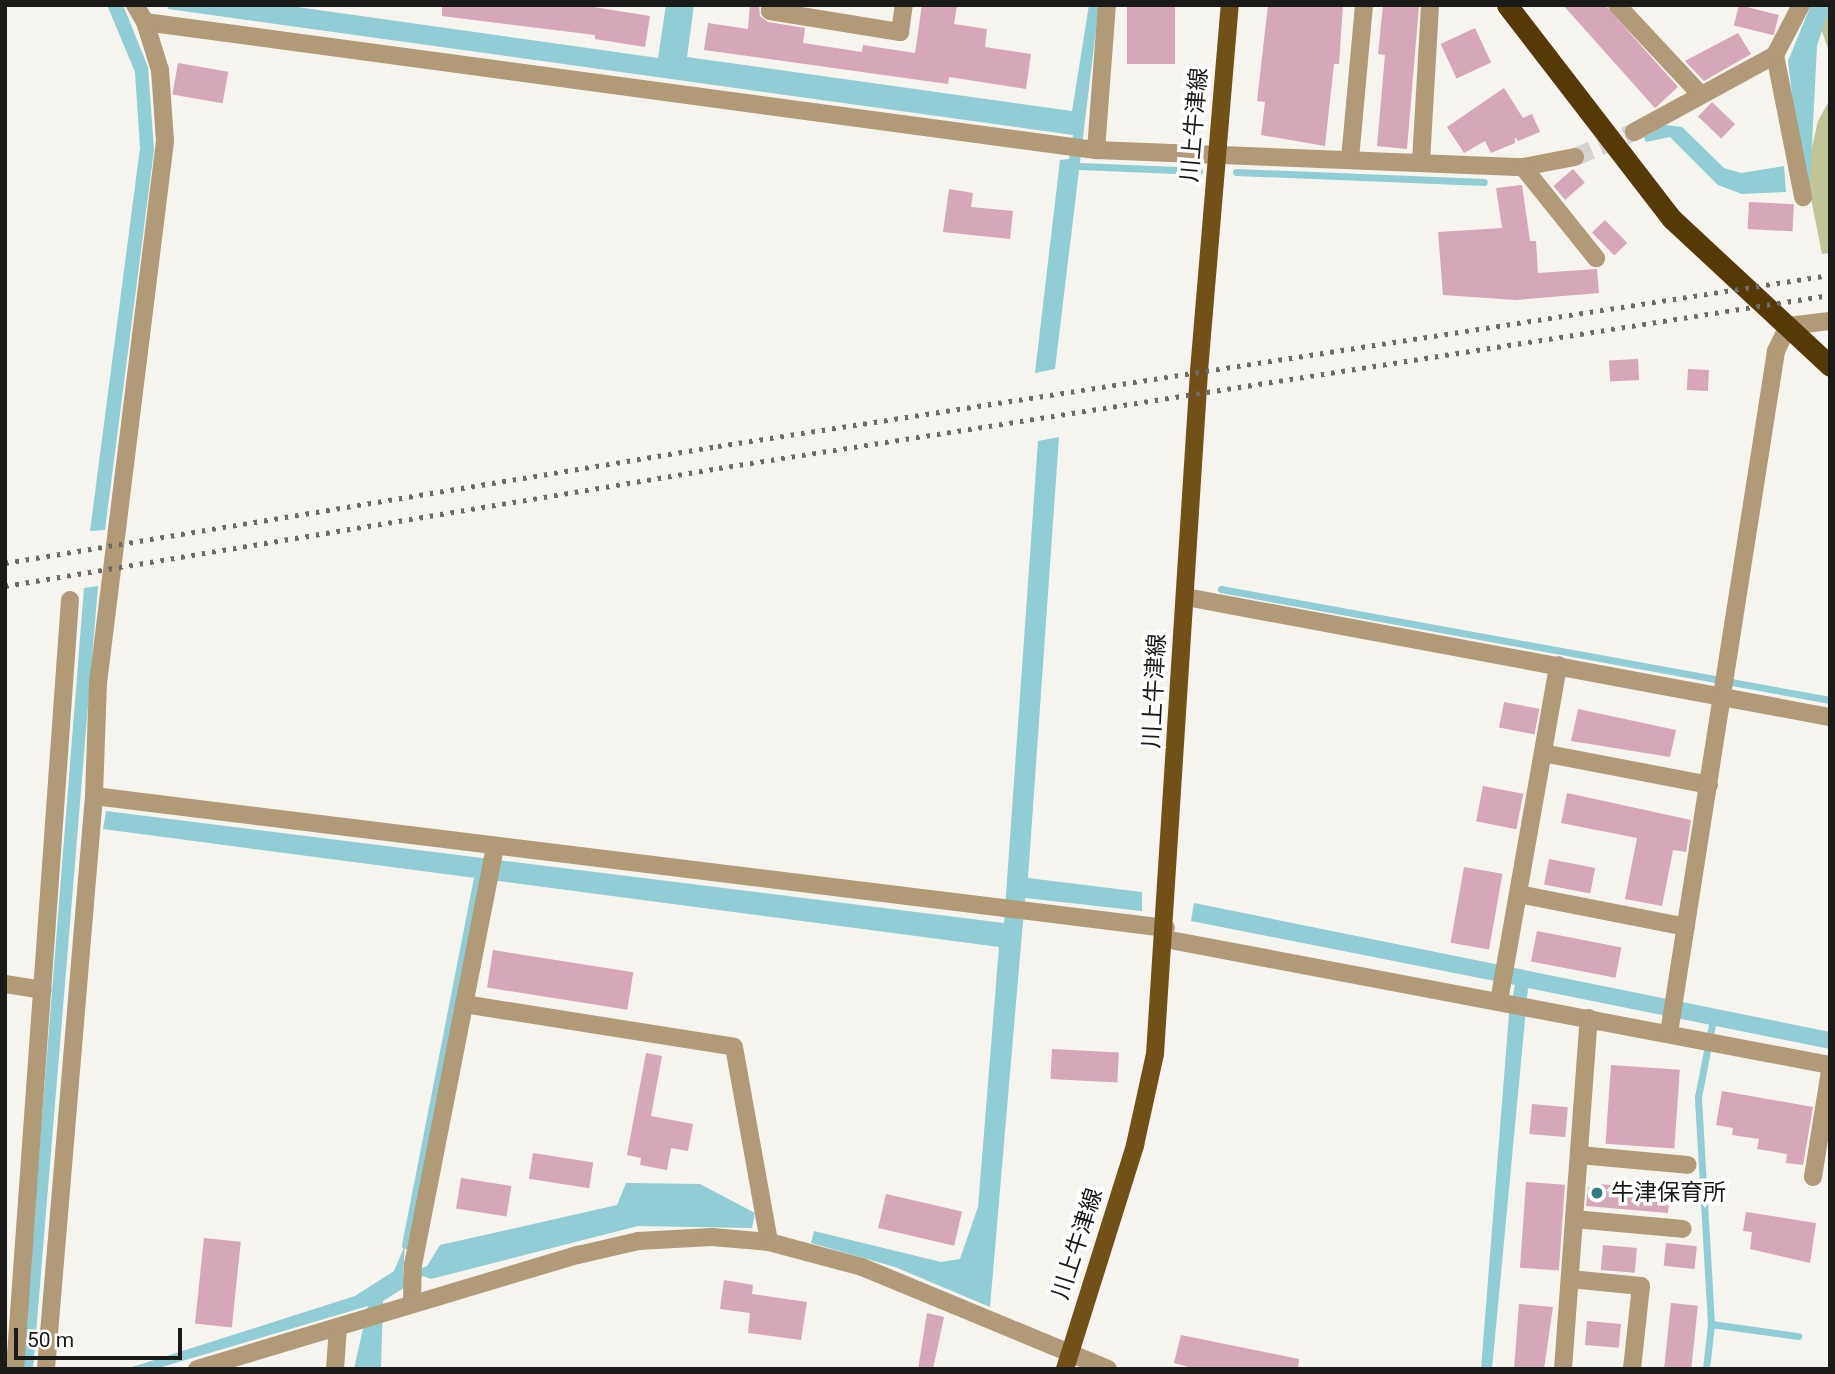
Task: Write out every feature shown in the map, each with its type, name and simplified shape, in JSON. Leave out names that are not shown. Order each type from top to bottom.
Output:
[{"type":"highway","points":[[1507,5],[1672,219],[1825,362]]},
{"type":"main road","name":"川上牛津線","points":[[1067,1361],[1135,1145],[1155,1054],[1230,5]]},
{"type":"street","points":[[135,5],[147,14],[1096,150],[1523,167],[1575,157]]},
{"type":"street","points":[[771,5],[770,12],[900,32],[904,5]]},
{"type":"street","points":[[1096,150],[1107,5]]},
{"type":"street","points":[[1350,159],[1363,5]]},
{"type":"street","points":[[1421,162],[1430,5]]},
{"type":"street","points":[[1617,5],[1701,95]]},
{"type":"street","points":[[1634,131],[1775,55],[1801,5]]},
{"type":"street","points":[[47,1369],[94,796],[98,683],[165,141],[160,70],[147,14]]},
{"type":"street","points":[[1775,55],[1803,197]]},
{"type":"street","points":[[1523,167],[1596,258]]},
{"type":"street","points":[[1669,1033],[1776,351],[1788,326],[1830,321]]},
{"type":"street","points":[[1186,597],[1558,664],[1830,717]]},
{"type":"street","points":[[15,1369],[70,600]]},
{"type":"street","points":[[1499,1001],[1558,664]]},
{"type":"street","points":[[1543,753],[1709,785]]},
{"type":"street","points":[[94,796],[1032,912],[1165,934],[1830,1065]]},
{"type":"street","points":[[412,1295],[413,1265],[495,847]]},
{"type":"street","points":[[1518,894],[1686,927]]},
{"type":"street","points":[[5,984],[43,990]]},
{"type":"street","points":[[464,1004],[734,1047],[769,1242]]},
{"type":"street","points":[[1563,1369],[1589,1018]]},
{"type":"street","points":[[1813,1177],[1830,1071]]},
{"type":"street","points":[[1579,1155],[1688,1165]]},
{"type":"street","points":[[1574,1219],[1683,1229]]},
{"type":"street","points":[[197,1369],[389,1310],[412,1295],[638,1241],[712,1237],[769,1242],[862,1267],[1067,1361],[1108,1369]]},
{"type":"street","points":[[1570,1279],[1641,1286],[1632,1369]]},
{"type":"street","points":[[335,1369],[338,1327]]},
{"type":"green space","points":[[1830,5],[1830,54],[1818,20]]},
{"type":"green space","points":[[1830,99],[1830,253],[1822,254],[1806,173],[1818,121]]},
{"type":"water","points":[[107,5],[123,5],[148,67],[154,150],[105,530],[90,531],[140,148],[135,72]]},
{"type":"water","points":[[167,5],[283,5],[658,58],[666,5],[694,5],[687,57],[1072,111],[1089,5],[1099,5],[1055,369],[1035,373],[1060,160],[1069,159],[1073,135],[168,9]]},
{"type":"water","points":[[1811,5],[1830,6],[1817,46],[1810,183],[1803,186],[1788,61]]},
{"type":"water","points":[[1665,125],[1682,127],[1724,168],[1741,173],[1784,166],[1786,192],[1742,194],[1718,185],[1670,137],[1646,142],[1644,137]]},
{"type":"water","points":[[1059,437],[1028,878],[1142,892],[1142,911],[1025,898],[990,1307],[895,1267],[811,1243],[814,1231],[941,1262],[960,1259],[978,1207],[999,947],[103,829],[106,811],[1004,923],[1038,441]]},
{"type":"water","points":[[98,586],[33,1369],[22,1369],[84,588]]},
{"type":"water","points":[[1194,903],[1830,1032],[1830,1049],[1528,988],[1492,1369],[1481,1369],[1509,1014],[1515,985],[1191,921]]},
{"type":"water","points":[[626,1183],[700,1184],[755,1213],[752,1228],[638,1226],[431,1279],[423,1276],[383,1301],[381,1369],[354,1369],[368,1306],[155,1369],[126,1369],[355,1296],[394,1271],[405,1245],[403,1275],[427,1266],[440,1245],[617,1205]]},
{"type":"building","points":[[442,5],[581,5],[650,16],[645,47],[595,39],[595,35],[442,16]]},
{"type":"building","points":[[750,5],[759,5],[760,16],[768,22],[805,28],[803,43],[862,52],[863,45],[915,53],[922,5],[957,5],[954,24],[987,29],[985,47],[1031,54],[1026,89],[949,77],[948,84],[704,50],[708,23],[748,29]]},
{"type":"building","points":[[1127,5],[1175,5],[1175,64],[1127,64]]},
{"type":"building","points":[[1268,5],[1343,5],[1339,64],[1334,64],[1325,146],[1261,135],[1265,102],[1257,101]]},
{"type":"building","points":[[1383,5],[1419,5],[1407,149],[1377,146],[1385,55],[1378,54]]},
{"type":"building","points":[[1563,5],[1605,5],[1678,87],[1655,108]]},
{"type":"building","points":[[1739,5],[1779,15],[1774,35],[1734,25]]},
{"type":"building","points":[[1475,28],[1491,62],[1457,78],[1441,44]]},
{"type":"building","points":[[1738,33],[1751,54],[1704,81],[1685,61]]},
{"type":"building","points":[[178,63],[228,72],[223,103],[172,95]]},
{"type":"building","points":[[1504,88],[1523,118],[1532,114],[1540,132],[1518,141],[1515,137],[1515,143],[1491,153],[1485,141],[1464,153],[1447,127]]},
{"type":"building","points":[[1712,102],[1735,124],[1721,139],[1698,116]]},
{"type":"building","points":[[1573,169],[1585,183],[1565,200],[1553,186]]},
{"type":"building","points":[[1522,185],[1530,241],[1536,241],[1538,273],[1597,269],[1599,293],[1516,300],[1443,295],[1438,232],[1502,228],[1496,188]]},
{"type":"building","points":[[949,189],[973,193],[971,207],[1013,211],[1010,239],[943,232]]},
{"type":"building","points":[[1749,202],[1794,204],[1793,231],[1748,229]]},
{"type":"building","points":[[1605,220],[1627,243],[1614,256],[1592,233]]},
{"type":"building","points":[[1638,359],[1639,380],[1610,381],[1609,361]]},
{"type":"building","points":[[1688,369],[1709,370],[1708,391],[1687,390]]},
{"type":"building","points":[[1504,702],[1539,709],[1534,734],[1499,728]]},
{"type":"building","points":[[1578,709],[1676,730],[1670,757],[1571,741]]},
{"type":"building","points":[[1483,786],[1523,794],[1516,829],[1476,821]]},
{"type":"building","points":[[1567,793],[1691,820],[1686,852],[1673,850],[1662,906],[1625,899],[1637,838],[1561,823]]},
{"type":"building","points":[[1549,859],[1595,868],[1590,893],[1544,885]]},
{"type":"building","points":[[1464,867],[1502,874],[1489,950],[1451,943]]},
{"type":"building","points":[[1537,931],[1621,947],[1616,978],[1531,961]]},
{"type":"building","points":[[493,950],[633,972],[627,1010],[487,988]]},
{"type":"building","points":[[1052,1049],[1119,1053],[1117,1082],[1050,1079]]},
{"type":"building","points":[[646,1053],[662,1056],[651,1116],[693,1124],[688,1151],[671,1148],[667,1170],[640,1165],[641,1158],[627,1155]]},
{"type":"building","points":[[1611,1065],[1680,1070],[1674,1149],[1605,1144]]},
{"type":"building","points":[[1722,1091],[1813,1107],[1803,1165],[1786,1163],[1787,1154],[1757,1149],[1759,1139],[1732,1135],[1733,1128],[1716,1125]]},
{"type":"building","points":[[1532,1104],[1568,1107],[1565,1137],[1529,1134]]},
{"type":"building","points":[[533,1153],[593,1163],[589,1188],[529,1179]]},
{"type":"building","points":[[461,1178],[511,1186],[507,1217],[456,1209]]},
{"type":"building","points":[[1526,1182],[1565,1185],[1559,1271],[1520,1268]]},
{"type":"building","points":[[1596,1184],[1670,1189],[1668,1213],[1586,1206],[1588,1187],[1596,1188]]},
{"type":"building","points":[[886,1194],[962,1212],[954,1246],[878,1228]]},
{"type":"building","points":[[1746,1212],[1816,1223],[1810,1263],[1750,1249],[1752,1232],[1743,1231]]},
{"type":"building","points":[[204,1238],[241,1242],[232,1327],[195,1324]]},
{"type":"building","points":[[1666,1243],[1697,1246],[1694,1269],[1664,1266]]},
{"type":"building","points":[[1603,1245],[1637,1248],[1635,1273],[1601,1270]]},
{"type":"building","points":[[724,1280],[753,1285],[752,1294],[807,1302],[801,1340],[748,1333],[750,1313],[720,1309]]},
{"type":"building","points":[[1671,1303],[1698,1306],[1691,1369],[1664,1369]]},
{"type":"building","points":[[1519,1304],[1553,1307],[1544,1369],[1514,1369]]},
{"type":"building","points":[[927,1313],[944,1317],[933,1369],[918,1369]]},
{"type":"building","points":[[1587,1321],[1621,1324],[1619,1348],[1585,1345]]},
{"type":"building","points":[[1181,1335],[1299,1359],[1298,1369],[1196,1369],[1174,1363]]},
{"type":"waterway","points":[[1080,166],[1199,171]]},
{"type":"waterway","points":[[1236,172],[1484,182]]},
{"type":"waterway","points":[[1221,589],[1830,700]]},
{"type":"waterway","points":[[405,1245],[477,878]]},
{"type":"waterway","points":[[1706,1369],[1711,1324],[1698,1097],[1712,1025]]},
{"type":"waterway","points":[[1711,1324],[1798,1336]]},
{"type":"tunnel","points":[[1575,157],[1634,132]]},
{"type":"railway","points":[[5,563],[718,446],[1830,275]]},
{"type":"railway","points":[[5,586],[719,468],[1830,295]]},
{"type":"place","name":"牛津保育所","points":[[1597,1193]]}]
